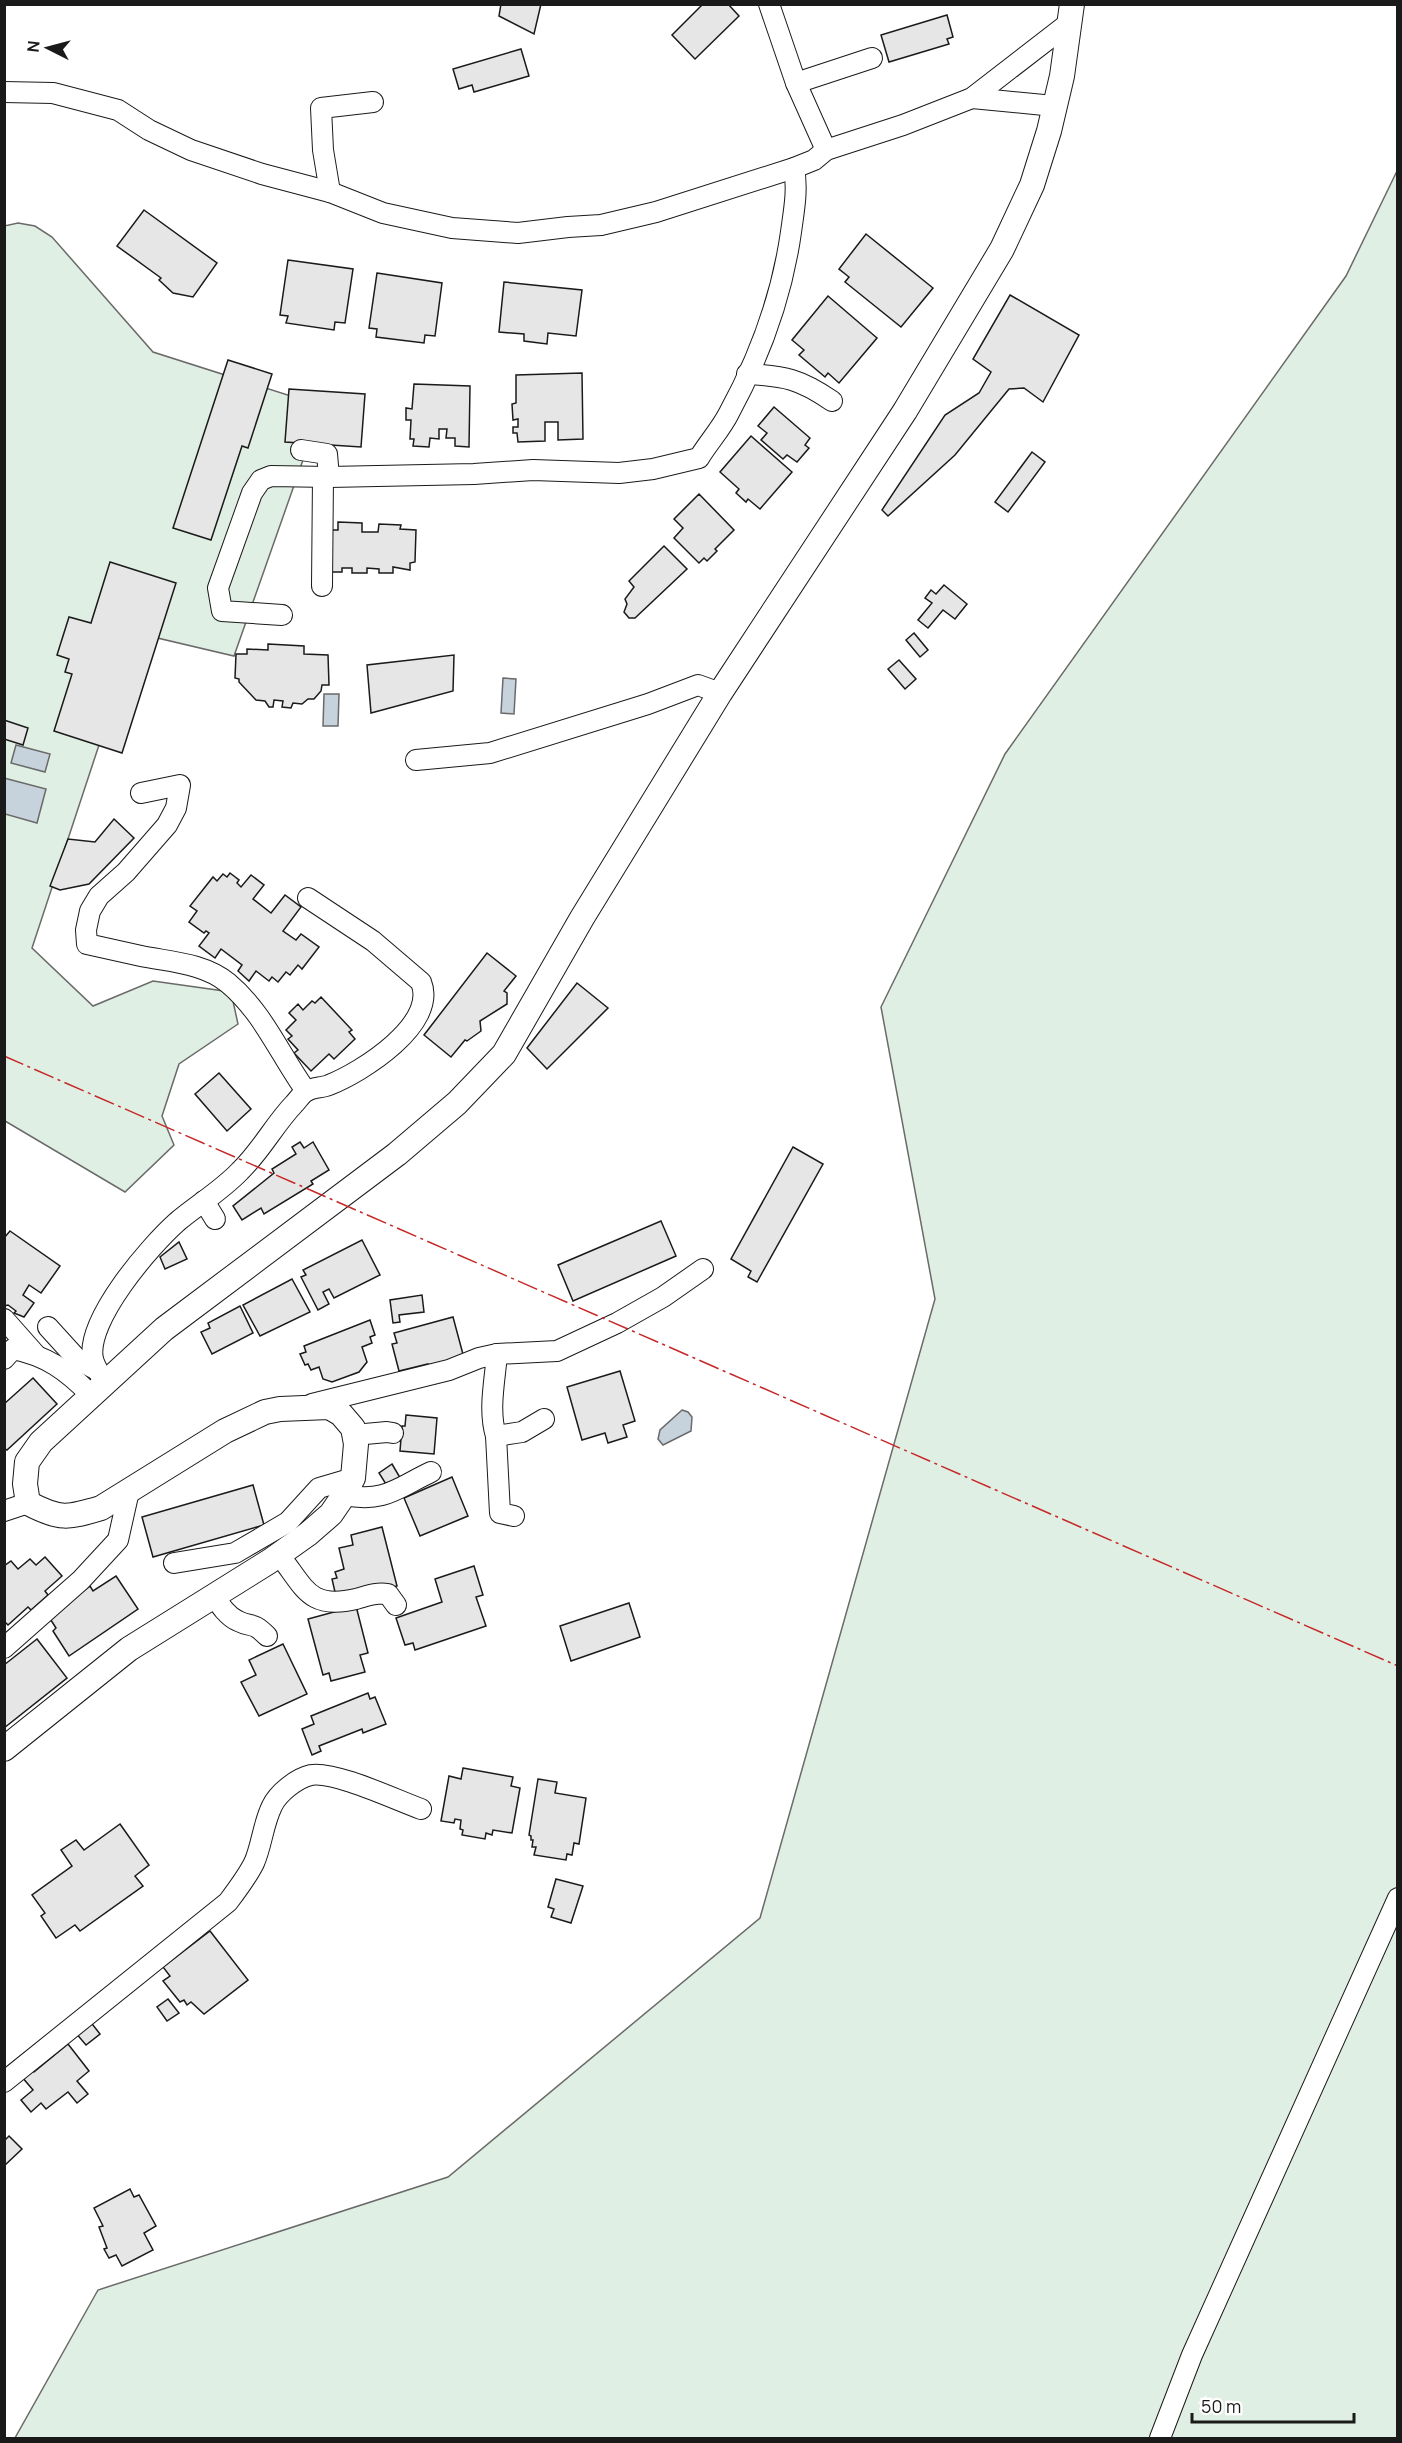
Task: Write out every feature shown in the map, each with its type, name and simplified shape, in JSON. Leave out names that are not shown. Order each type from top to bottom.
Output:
[{"type":"street","points":[[768,4],[796,83],[826,150]]},
{"type":"street","points":[[4,92],[53,93],[118,110],[149,130],[191,150],[262,174],[330,192],[383,213],[452,228],[518,233],[601,225],[656,212],[794,168],[814,160],[826,150],[972,98],[1070,14]]},
{"type":"street","points":[[28,1503],[25,1484],[27,1462],[41,1442],[98,1382],[164,1329],[405,1148],[457,1103],[504,1054],[582,918],[720,693],[905,411],[1002,249],[1032,185],[1049,131],[1062,76],[1070,14]]},
{"type":"street","points":[[796,83],[872,58]]},
{"type":"street","points":[[972,98],[1054,106]]},
{"type":"street","points":[[330,192],[323,150],[321,108],[373,102]]},
{"type":"street","points":[[282,615],[222,611],[218,588],[252,493],[261,480],[271,476],[474,474],[533,470],[619,473],[674,465],[699,458],[729,414],[776,306],[786,265],[797,184],[794,168]]},
{"type":"street","points":[[747,374],[793,379],[813,388],[832,401]]},
{"type":"street","points":[[301,450],[327,454],[322,586]]},
{"type":"street","points":[[416,760],[490,753],[648,704],[698,685],[720,693]]},
{"type":"street","points":[[141,793],[180,784],[176,807],[167,825],[126,872],[99,896],[90,911],[86,930],[87,944],[197,967],[227,982],[270,1034],[288,1066],[306,1091]]},
{"type":"street","points":[[98,1382],[92,1357],[95,1338],[120,1288],[154,1243],[243,1169],[283,1115],[306,1091],[328,1086],[359,1069],[396,1042],[419,1015],[424,1001],[425,990],[422,982],[373,941],[308,898]]},
{"type":"street","points":[[204,1201],[215,1219]]},
{"type":"street","points":[[295,1408],[449,1370],[479,1358],[497,1354],[557,1351],[576,1344],[663,1297],[703,1269]]},
{"type":"street","points":[[4,1319],[35,1354]]},
{"type":"street","points":[[48,1327],[98,1382]]},
{"type":"street","points":[[4,1359],[13,1349],[35,1354],[69,1373],[98,1382]]},
{"type":"street","points":[[497,1354],[493,1424],[496,1436],[500,1513],[514,1516]]},
{"type":"street","points":[[4,1510],[28,1503],[50,1515],[80,1514],[101,1508],[244,1420],[265,1412],[328,1407],[340,1414],[353,1428],[356,1444],[349,1487],[331,1514],[279,1555],[129,1650],[4,1749]]},
{"type":"street","points":[[496,1436],[522,1432],[544,1419]]},
{"type":"street","points":[[354,1435],[393,1433]]},
{"type":"street","points":[[174,1563],[235,1552],[288,1522],[319,1488],[349,1487],[363,1499],[394,1493],[431,1472]]},
{"type":"street","points":[[4,1648],[81,1580],[118,1540],[129,1491]]},
{"type":"street","points":[[279,1555],[307,1593],[323,1602],[341,1602],[378,1592],[388,1594],[396,1605]]},
{"type":"street","points":[[214,1596],[223,1609],[238,1621],[256,1625],[267,1636]]},
{"type":"street","points":[[4,2082],[228,1902],[254,1863],[272,1805],[288,1788],[312,1775],[327,1777],[368,1787],[421,1809]]},
{"type":"street","points":[[1160,2439],[1191,2355],[1398,1898]]},
{"type":"green space","points":[[1397,171],[1397,2438],[15,2438],[98,2290],[448,2177],[760,1918],[935,1299],[881,1007],[1005,754],[1346,276]]},
{"type":"green space","points":[[18,223],[35,226],[52,237],[153,352],[322,406],[234,656],[136,633],[32,948],[93,1006],[153,981],[231,992],[238,1024],[179,1064],[162,1116],[174,1145],[125,1192],[5,1121],[4,226]]},
{"type":"shaded area","points":[[503,678],[516,679],[514,714],[501,713]]},
{"type":"shaded area","points":[[324,694],[339,694],[338,726],[323,726]]},
{"type":"shaded area","points":[[16,745],[50,754],[45,772],[11,763]]},
{"type":"shaded area","points":[[4,778],[46,789],[37,823],[5,814]]},
{"type":"shaded area","points":[[682,1410],[688,1412],[692,1417],[691,1431],[663,1445],[658,1439],[660,1430]]},
{"type":"building","points":[[501,4],[541,4],[534,34],[499,16]]},
{"type":"building","points":[[703,4],[728,4],[739,16],[695,59],[672,35]]},
{"type":"building","points":[[947,15],[953,37],[947,39],[949,44],[889,62],[881,35]]},
{"type":"building","points":[[521,49],[529,76],[474,92],[472,85],[459,89],[453,69]]},
{"type":"building","points":[[144,210],[217,263],[193,297],[173,293],[159,280],[161,278],[117,246]]},
{"type":"building","points":[[866,234],[933,288],[901,327],[845,282],[849,277],[839,269]]},
{"type":"building","points":[[288,260],[353,269],[345,323],[335,322],[334,330],[286,323],[288,316],[280,315]]},
{"type":"building","points":[[377,273],[442,283],[435,336],[425,335],[424,343],[376,337],[377,329],[369,328]]},
{"type":"building","points":[[504,282],[582,290],[576,336],[548,333],[547,344],[524,341],[524,334],[499,332]]},
{"type":"building","points":[[1010,295],[1079,335],[1043,402],[1024,388],[1009,389],[955,455],[888,516],[882,510],[945,415],[979,393],[991,372],[973,359]]},
{"type":"building","points":[[828,296],[877,338],[839,383],[828,373],[825,377],[799,355],[804,350],[792,340]]},
{"type":"building","points":[[228,360],[272,374],[248,448],[242,446],[211,540],[173,528]]},
{"type":"building","points":[[582,373],[583,439],[558,440],[558,422],[545,422],[545,441],[518,442],[517,433],[513,433],[513,427],[518,427],[518,419],[513,420],[512,404],[516,403],[516,375]]},
{"type":"building","points":[[414,384],[470,386],[469,447],[455,446],[455,438],[446,438],[447,429],[439,429],[439,439],[430,438],[429,447],[413,446],[414,439],[410,439],[411,420],[406,420],[406,408],[412,409]]},
{"type":"building","points":[[289,389],[365,394],[361,447],[285,442]]},
{"type":"building","points":[[774,407],[810,438],[805,445],[809,448],[797,462],[787,455],[783,459],[761,440],[767,433],[758,426]]},
{"type":"building","points":[[751,436],[792,472],[760,509],[748,499],[746,502],[736,493],[739,489],[720,472]]},
{"type":"building","points":[[1032,452],[1045,462],[1008,512],[995,502]]},
{"type":"building","points":[[699,494],[734,530],[715,549],[717,551],[707,561],[704,558],[699,563],[674,538],[683,528],[674,519]]},
{"type":"building","points":[[338,522],[362,523],[362,532],[378,532],[379,524],[401,525],[400,529],[416,530],[415,562],[410,563],[410,570],[393,567],[393,573],[379,573],[379,569],[367,568],[367,573],[352,573],[352,568],[342,568],[342,572],[331,572],[325,530],[338,530]]},
{"type":"building","points":[[664,546],[687,569],[635,618],[629,618],[624,612],[627,604],[625,599],[634,587],[629,581]]},
{"type":"building","points":[[110,562],[176,583],[122,753],[54,731],[72,674],[65,672],[69,659],[57,655],[69,617],[91,623]]},
{"type":"building","points":[[944,585],[967,604],[955,619],[943,610],[928,628],[918,620],[932,603],[925,598],[931,590],[936,594]]},
{"type":"building","points":[[914,633],[928,650],[920,657],[906,640]]},
{"type":"building","points":[[268,644],[304,646],[304,654],[328,655],[329,685],[322,685],[321,691],[314,699],[308,699],[302,704],[293,703],[291,708],[282,707],[283,701],[274,700],[273,707],[269,707],[265,701],[256,700],[239,682],[239,679],[235,678],[236,654],[247,654],[247,649],[268,650]]},
{"type":"building","points":[[454,655],[453,691],[371,713],[367,665]]},
{"type":"building","points":[[899,660],[916,679],[905,689],[888,669]]},
{"type":"building","points":[[4,720],[28,728],[23,745],[4,739]]},
{"type":"building","points":[[114,819],[134,838],[89,884],[60,890],[50,886],[68,839],[95,842]]},
{"type":"building","points":[[230,873],[239,880],[237,883],[241,887],[251,875],[264,885],[253,899],[271,913],[285,895],[301,907],[283,931],[296,940],[301,934],[319,947],[302,969],[298,965],[290,975],[286,972],[278,982],[272,977],[269,981],[256,971],[249,981],[238,971],[242,965],[221,949],[215,958],[199,946],[209,933],[206,931],[204,933],[189,922],[197,911],[190,906],[213,877],[217,881],[223,874],[227,877]]},
{"type":"building","points":[[487,953],[516,976],[504,991],[507,993],[507,1004],[480,1021],[481,1031],[467,1041],[465,1040],[451,1057],[424,1035]]},
{"type":"building","points":[[577,983],[608,1008],[547,1069],[527,1048]]},
{"type":"building","points":[[321,997],[352,1030],[349,1032],[355,1039],[334,1059],[329,1054],[311,1071],[294,1053],[298,1050],[288,1039],[292,1036],[286,1030],[296,1020],[289,1013],[298,1004],[303,1010],[312,1001],[315,1003]]},
{"type":"building","points":[[219,1073],[251,1109],[227,1131],[195,1094]]},
{"type":"building","points":[[300,1142],[304,1148],[313,1142],[329,1170],[311,1181],[313,1184],[264,1214],[261,1208],[242,1220],[233,1206],[274,1173],[272,1169],[296,1154],[292,1147]]},
{"type":"building","points":[[793,1147],[823,1164],[757,1282],[748,1277],[751,1271],[731,1259]]},
{"type":"building","points":[[661,1221],[676,1256],[573,1301],[558,1265]]},
{"type":"building","points":[[10,1231],[60,1266],[41,1293],[29,1285],[23,1295],[34,1303],[24,1317],[14,1313],[16,1311],[8,1305],[4,1306],[4,1238]]},
{"type":"building","points":[[362,1240],[380,1275],[334,1298],[329,1289],[323,1292],[329,1304],[318,1310],[301,1277],[306,1275],[303,1270]]},
{"type":"building","points":[[179,1242],[187,1259],[165,1269],[160,1257]]},
{"type":"building","points":[[292,1279],[310,1312],[260,1336],[243,1305]]},
{"type":"building","points":[[422,1295],[424,1312],[399,1315],[400,1322],[393,1323],[390,1300]]},
{"type":"building","points":[[240,1306],[253,1333],[212,1354],[201,1332],[210,1328],[208,1323]]},
{"type":"building","points":[[453,1317],[464,1358],[429,1367],[428,1364],[399,1371],[392,1344],[397,1343],[394,1333]]},
{"type":"building","points":[[370,1320],[375,1335],[370,1337],[372,1343],[362,1347],[367,1362],[359,1372],[332,1382],[323,1379],[319,1367],[311,1370],[308,1364],[305,1365],[300,1354],[306,1352],[304,1346]]},
{"type":"building","points":[[620,1371],[635,1421],[623,1425],[627,1437],[608,1443],[605,1433],[582,1440],[567,1387]]},
{"type":"building","points":[[33,1378],[57,1404],[7,1450],[4,1448],[4,1404]]},
{"type":"building","points":[[406,1415],[437,1418],[434,1454],[400,1451],[402,1426],[405,1426]]},
{"type":"building","points":[[392,1464],[402,1481],[389,1489],[379,1473]]},
{"type":"building","points":[[452,1477],[468,1516],[420,1536],[404,1498]]},
{"type":"building","points":[[253,1485],[264,1525],[153,1557],[142,1517]]},
{"type":"building","points":[[382,1527],[397,1586],[354,1597],[329,1593],[335,1592],[332,1579],[337,1578],[335,1572],[344,1569],[339,1548],[353,1545],[351,1535]]},
{"type":"building","points":[[45,1557],[62,1576],[45,1591],[48,1595],[31,1610],[28,1607],[8,1625],[4,1621],[4,1566],[11,1561],[18,1569],[30,1559],[36,1565]]},
{"type":"building","points":[[474,1566],[483,1595],[476,1597],[486,1626],[415,1650],[413,1643],[405,1645],[396,1618],[442,1602],[435,1579]]},
{"type":"building","points":[[116,1576],[138,1609],[69,1656],[53,1631],[56,1628],[47,1614],[90,1586],[93,1591]]},
{"type":"building","points":[[629,1603],[640,1637],[571,1661],[560,1626]]},
{"type":"building","points":[[356,1606],[368,1653],[360,1655],[365,1672],[331,1681],[329,1673],[323,1675],[308,1619]]},
{"type":"building","points":[[37,1639],[67,1678],[4,1728],[4,1665]]},
{"type":"building","points":[[283,1644],[307,1694],[259,1716],[241,1682],[256,1675],[249,1660]]},
{"type":"building","points":[[368,1693],[370,1699],[375,1697],[386,1724],[363,1733],[362,1729],[319,1746],[321,1751],[312,1755],[302,1729],[314,1724],[311,1716]]},
{"type":"building","points":[[463,1768],[513,1777],[511,1786],[520,1788],[512,1833],[493,1830],[492,1835],[486,1833],[485,1839],[462,1835],[461,1820],[455,1819],[454,1823],[441,1821],[449,1776],[461,1779]]},
{"type":"building","points":[[538,1779],[557,1782],[555,1793],[586,1798],[579,1844],[574,1843],[572,1855],[567,1854],[566,1860],[534,1855],[536,1847],[532,1847],[533,1840],[529,1835]]},
{"type":"building","points":[[120,1824],[149,1865],[135,1876],[143,1886],[80,1931],[75,1925],[56,1938],[41,1916],[45,1913],[32,1895],[72,1866],[61,1850],[76,1840],[84,1850]]},
{"type":"building","points":[[556,1879],[583,1886],[571,1923],[551,1917],[554,1909],[548,1907]]},
{"type":"building","points":[[210,1931],[248,1980],[204,2014],[191,2002],[187,2005],[184,2000],[180,2002],[163,1981],[170,1976],[163,1967]]},
{"type":"building","points":[[168,1999],[179,2013],[167,2021],[157,2007]]},
{"type":"building","points":[[89,2020],[100,2034],[86,2045],[75,2032]]},
{"type":"building","points":[[68,2044],[89,2071],[77,2081],[88,2094],[77,2103],[68,2092],[46,2109],[41,2103],[31,2112],[21,2100],[33,2090],[22,2077],[32,2069],[34,2072]]},
{"type":"building","points":[[9,2136],[22,2149],[4,2166],[4,2141]]},
{"type":"building","points":[[130,2189],[134,2197],[139,2195],[156,2226],[144,2233],[153,2250],[122,2266],[116,2255],[109,2258],[104,2249],[107,2248],[99,2227],[103,2226],[94,2208]]},
{"type":"power","points":[[4,1056],[1398,1666]]}]
